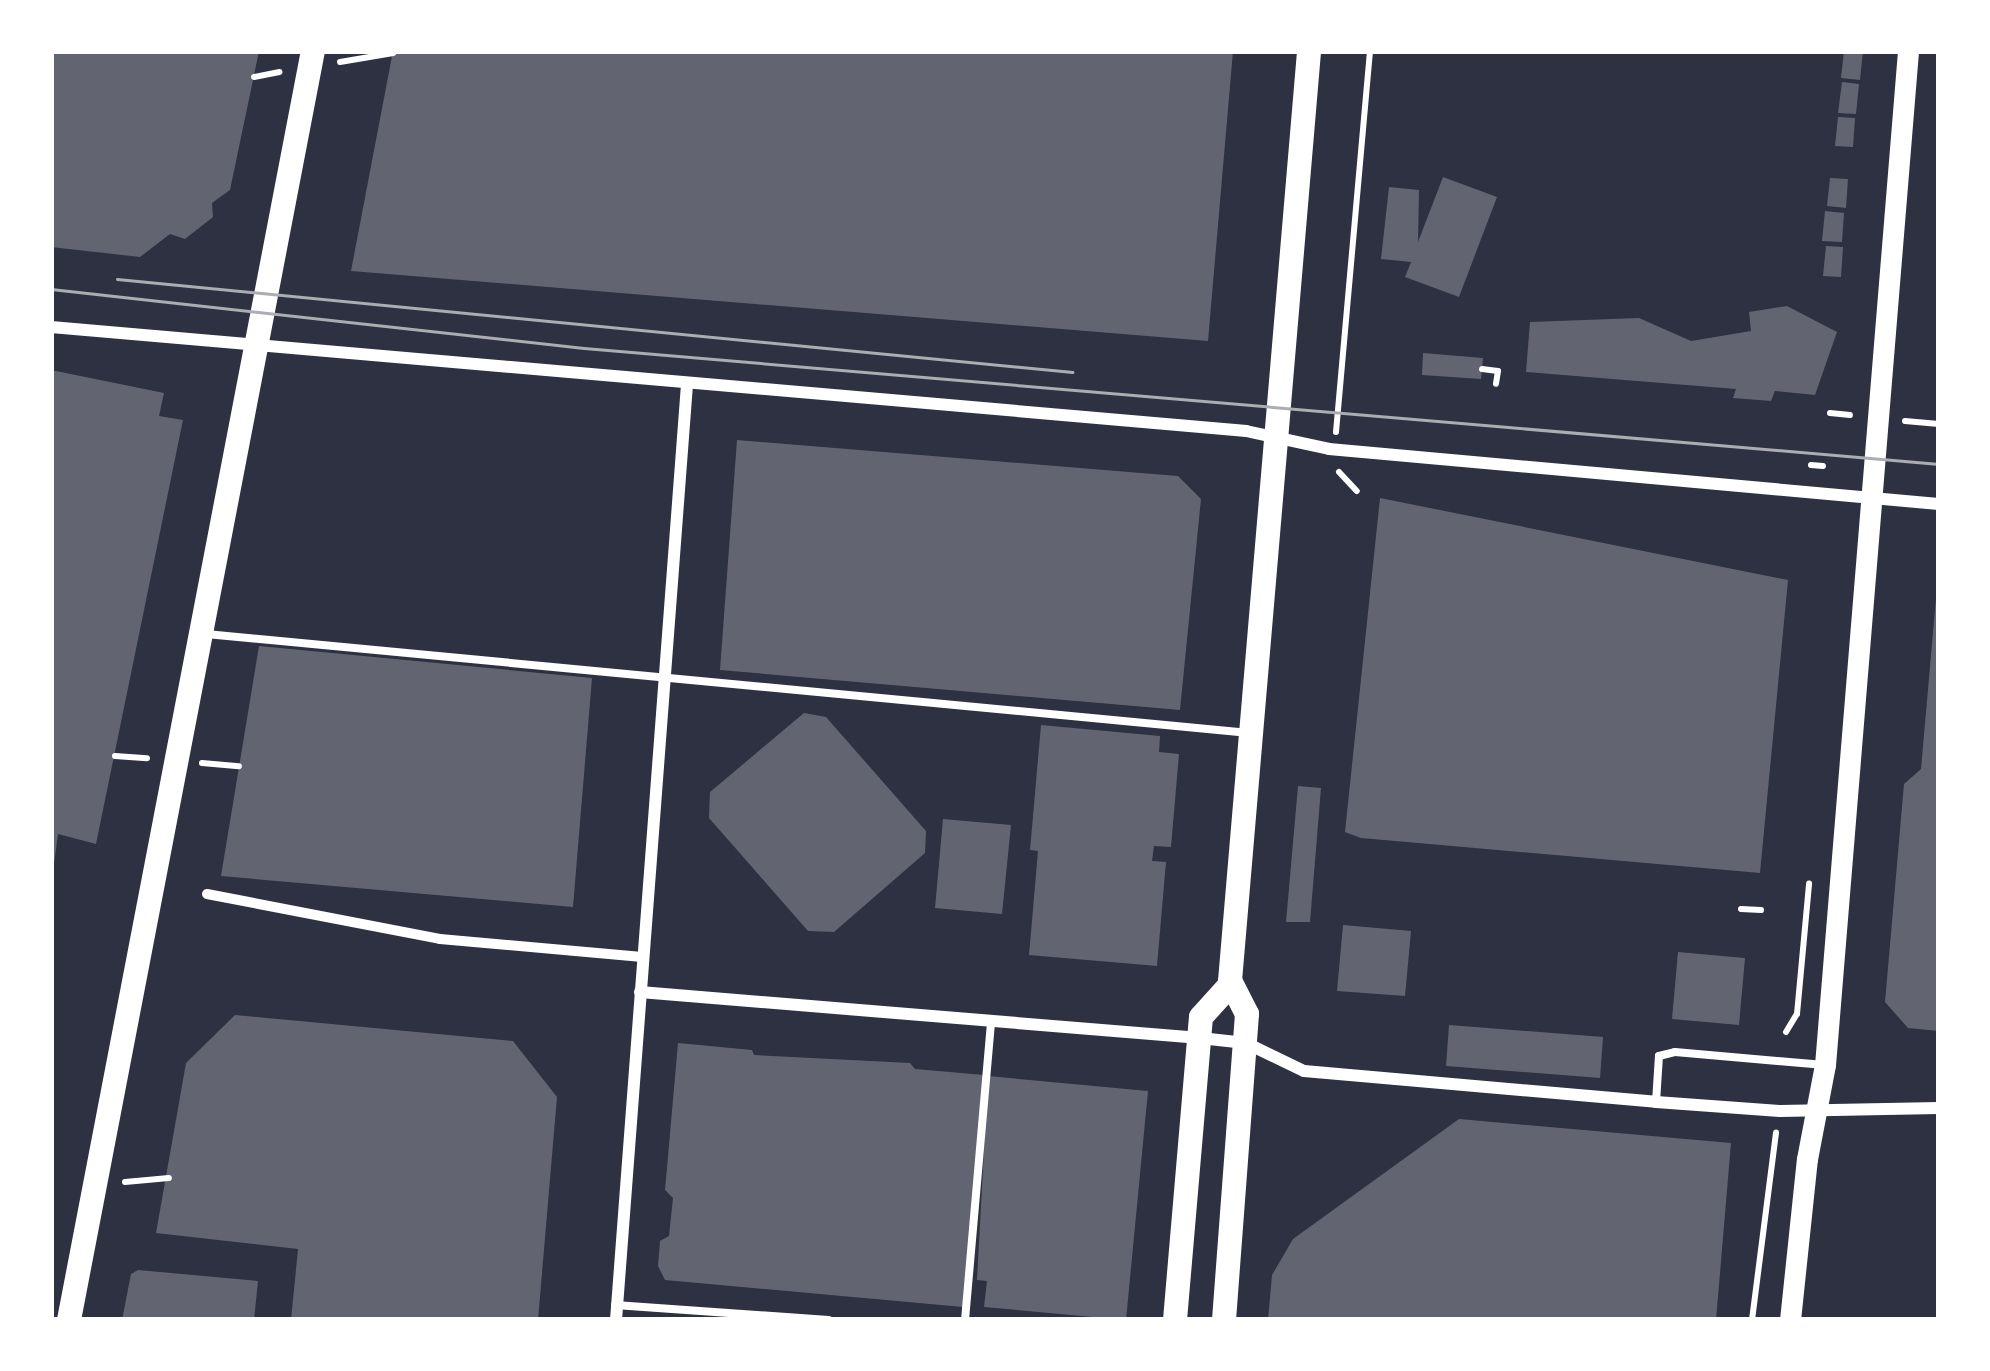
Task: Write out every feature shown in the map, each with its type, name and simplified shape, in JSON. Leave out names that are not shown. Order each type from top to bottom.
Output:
[{"type":"main road","points":[[69,1320],[314,51]]},
{"type":"main road","points":[[1175,1320],[1223,1041],[1247,1014],[1230,985],[1309,51]]},
{"type":"main road","points":[[1224,1320],[1223,1041],[1202,1018],[1230,985]]},
{"type":"street","points":[[1790,1320],[1825,1065],[1908,51]]},
{"type":"street","points":[[51,327],[255,349],[1276,436],[1334,449],[1939,504]]},
{"type":"street","points":[[616,1320],[687,383]]},
{"type":"street","points":[[207,894],[440,940],[642,957]]},
{"type":"street","points":[[640,992],[1223,1041],[1304,1071],[1780,1111],[1939,1108]]},
{"type":"lane","points":[[199,634],[1250,733]]},
{"type":"lane","points":[[964,1320],[991,1021]]},
{"type":"lane","points":[[1656,1102],[1659,1056],[1676,1052],[1825,1065]]},
{"type":"lane","points":[[615,1305],[828,1320]]},
{"type":"path","points":[[1357,491],[1333,465],[1370,51]]},
{"type":"path","points":[[1482,369],[1498,370],[1496,384]]},
{"type":"path","points":[[1810,465],[1823,466]]},
{"type":"path","points":[[1789,1060],[1810,878]]},
{"type":"path","points":[[1741,909],[1761,910]]},
{"type":"path","points":[[1786,1032],[1797,1014]]},
{"type":"path","points":[[1752,1320],[1780,1111]]},
{"type":"building","points":[[51,51],[259,51],[230,190],[212,203],[213,217],[185,239],[170,234],[140,257],[51,247]]},
{"type":"building","points":[[393,51],[1233,51],[1208,341],[351,271]]},
{"type":"building","points":[[1844,51],[1863,51],[1860,80],[1841,78]]},
{"type":"building","points":[[1842,82],[1859,84],[1856,114],[1838,113]]},
{"type":"building","points":[[1838,117],[1855,118],[1853,147],[1835,146]]},
{"type":"building","points":[[1443,177],[1497,197],[1459,297],[1405,277],[1411,262],[1381,259],[1389,187],[1419,190],[1418,242]]},
{"type":"building","points":[[1830,178],[1848,179],[1846,208],[1827,206]]},
{"type":"building","points":[[1825,211],[1844,213],[1842,242],[1822,241]]},
{"type":"building","points":[[1826,246],[1843,247],[1841,277],[1823,276]]},
{"type":"building","points":[[1787,306],[1837,332],[1815,395],[1775,391],[1771,401],[1733,398],[1736,389],[1526,372],[1530,322],[1639,318],[1691,341],[1751,331],[1749,312]]},
{"type":"building","points":[[1423,353],[1483,358],[1481,379],[1422,375]]},
{"type":"building","points":[[51,370],[164,393],[159,416],[183,420],[96,844],[58,834],[54,864]]},
{"type":"building","points":[[737,440],[1178,476],[1201,499],[1180,710],[720,670]]},
{"type":"building","points":[[1380,498],[1788,580],[1760,873],[1361,838],[1345,832]]},
{"type":"building","points":[[1936,598],[1939,1031],[1908,1028],[1885,1002],[1904,784],[1921,769]]},
{"type":"building","points":[[259,646],[592,678],[573,907],[221,876]]},
{"type":"building","points":[[804,713],[826,717],[926,831],[925,853],[834,932],[808,931],[709,818],[710,792]]},
{"type":"building","points":[[1041,725],[1160,736],[1159,752],[1179,754],[1171,847],[1154,846],[1152,861],[1166,862],[1157,966],[1029,955],[1038,851],[1030,850]]},
{"type":"building","points":[[1298,786],[1321,788],[1310,922],[1286,922]]},
{"type":"building","points":[[943,819],[1011,825],[1002,914],[935,908]]},
{"type":"building","points":[[1343,925],[1411,931],[1405,996],[1337,991]]},
{"type":"building","points":[[1678,952],[1745,958],[1739,1025],[1672,1019]]},
{"type":"building","points":[[235,1015],[513,1041],[557,1097],[538,1320],[291,1320],[298,1249],[156,1233],[186,1063]]},
{"type":"building","points":[[1449,1025],[1603,1037],[1600,1078],[1446,1066]]},
{"type":"building","points":[[678,1043],[752,1050],[754,1055],[910,1063],[915,1069],[984,1075],[963,1307],[665,1280],[658,1266],[660,1241],[669,1236],[673,1198],[665,1190]]},
{"type":"building","points":[[988,1076],[1148,1091],[1126,1320],[984,1307],[987,1281],[977,1280]]},
{"type":"building","points":[[1459,1119],[1731,1143],[1716,1320],[1268,1320],[1272,1275],[1293,1239]]},
{"type":"building","points":[[138,1270],[258,1281],[254,1320],[122,1320],[131,1274]]},
{"type":"tram line","points":[[117,279],[1072,372]]},
{"type":"tram line","points":[[51,289],[584,348],[1939,464]]}]
